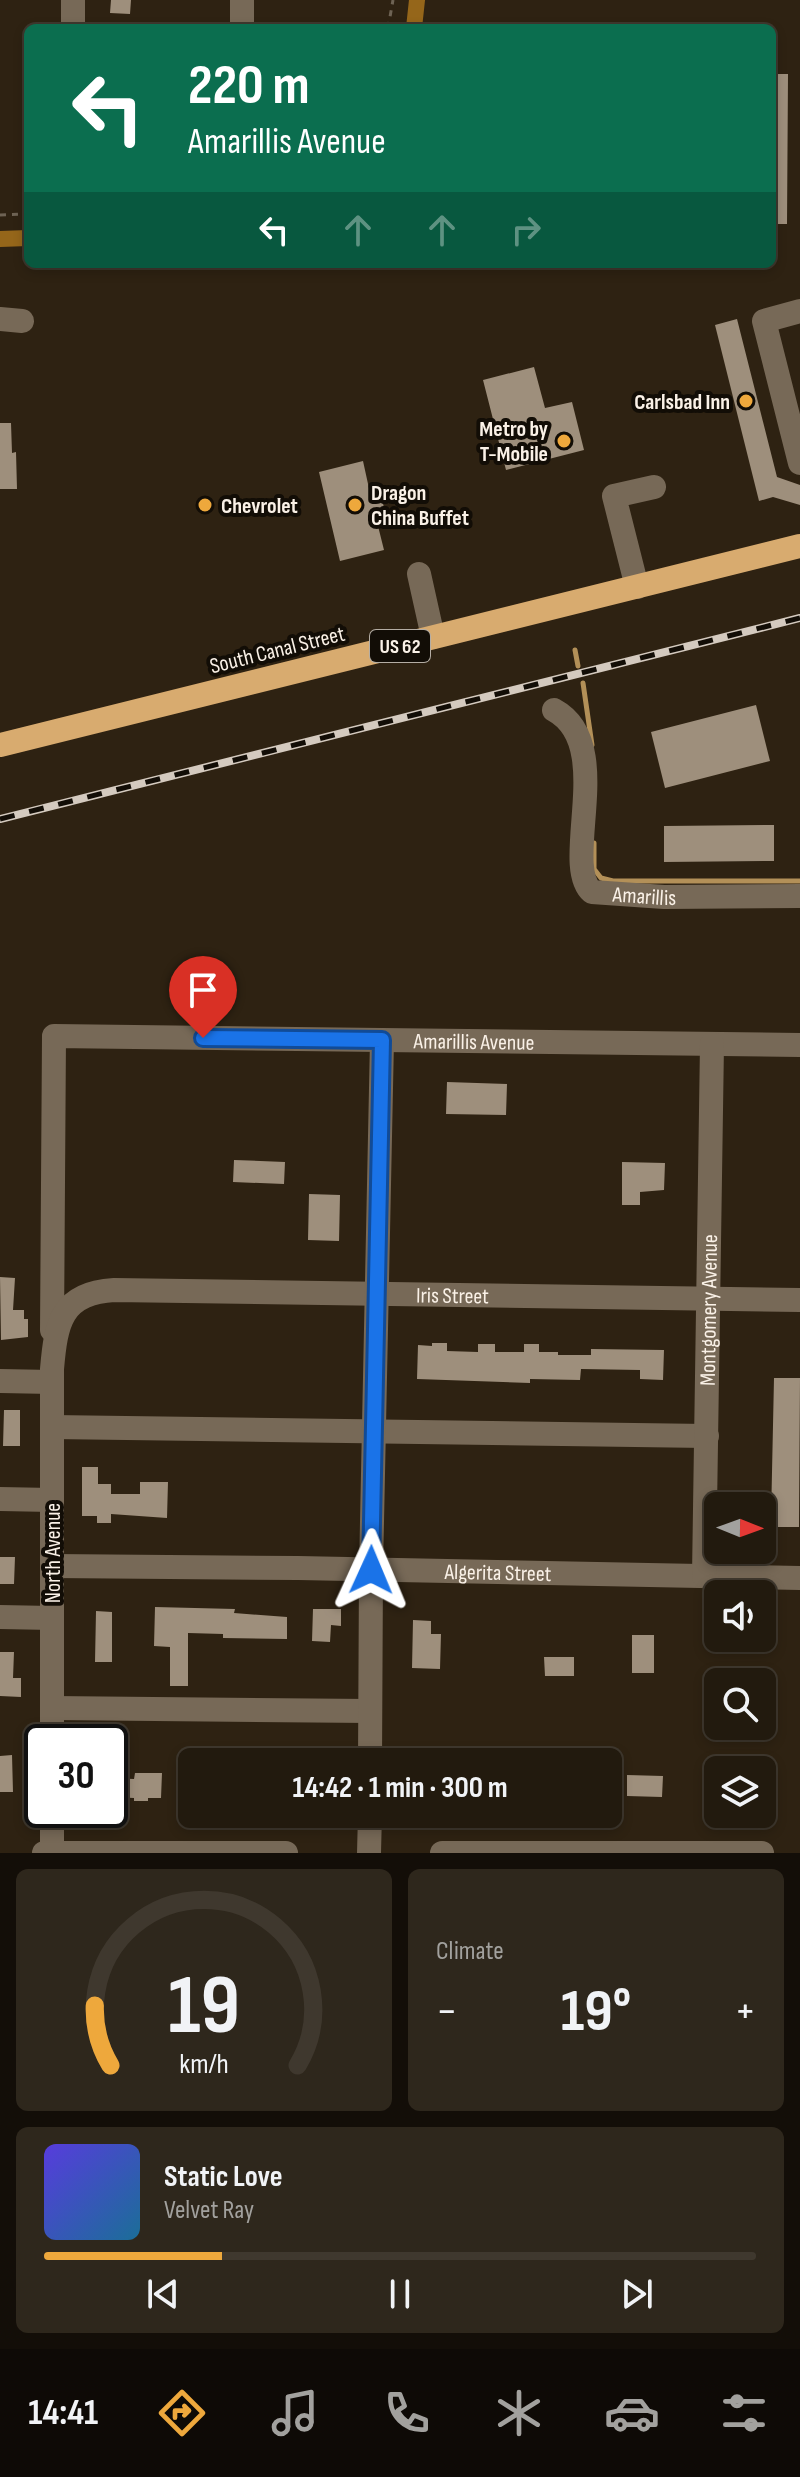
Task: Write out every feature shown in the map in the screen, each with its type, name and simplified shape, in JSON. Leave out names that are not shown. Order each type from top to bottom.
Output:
[{"type":"highway","name":"South Canal Street","points":[[0,745],[800,546]]},
{"type":"street","points":[[73,0],[73,24]]},
{"type":"street","points":[[242,0],[242,24]]},
{"type":"street","points":[[800,311],[764,321],[800,463]]},
{"type":"street","points":[[637,587],[614,496],[654,487]]},
{"type":"street","points":[[419,574],[433,637]]},
{"type":"street","name":"Amarillis","points":[[554,710],[565,716],[575,728],[583,753],[585,819],[582,864],[583,878],[592,892],[664,897],[800,896]]},
{"type":"street","name":"Amarillis Avenue","points":[[54,1036],[800,1045]]},
{"type":"street","name":"North Avenue","points":[[52,1724],[54,1036]]},
{"type":"street","points":[[370,1748],[382,1040]]},
{"type":"street","name":"Montgomery Avenue","points":[[704,1576],[712,1044]]},
{"type":"street","name":"Iris Street","points":[[65,1310],[83,1294],[94,1291],[800,1300]]},
{"type":"street","name":"North Avenue","points":[[52,1373],[57,1328],[65,1310]]},
{"type":"street","points":[[0,1381],[52,1373]]},
{"type":"street","points":[[52,1427],[707,1436]]},
{"type":"street","points":[[0,1499],[52,1500]]},
{"type":"street","name":"Algerita Street","points":[[52,1566],[800,1578]]},
{"type":"street","points":[[0,1617],[52,1618]]},
{"type":"street","points":[[52,1708],[370,1711]]},
{"type":"street","points":[[52,1828],[52,1853]]},
{"type":"street","points":[[369,1853],[370,1828]]},
{"type":"street","points":[[44,1853],[286,1853]]},
{"type":"street","points":[[442,1853],[762,1853]]},
{"type":"path","points":[[389,24],[393,0]]},
{"type":"path","points":[[0,215],[24,214]]},
{"type":"building","points":[[111,0],[131,0],[130,14],[110,13]]},
{"type":"building","points":[[776,74],[788,74],[787,224],[776,224]]},
{"type":"building","name":"Carlsbad Inn","points":[[737,319],[777,477],[800,485],[800,505],[773,497],[759,501],[715,325]]},
{"type":"building","points":[[534,367],[545,408],[572,402],[584,450],[506,470],[483,380]]},
{"type":"building","points":[[0,423],[11,423],[17,489],[0,489]]},
{"type":"building","name":"Dragon China Buffet","points":[[363,461],[370,493],[380,491],[386,516],[376,518],[384,550],[340,561],[319,472]]},
{"type":"building","points":[[756,705],[770,761],[665,788],[651,732]]},
{"type":"building","points":[[774,825],[774,861],[664,862],[664,826]]},
{"type":"building","points":[[447,1082],[507,1084],[506,1115],[446,1114]]},
{"type":"building","points":[[234,1160],[285,1162],[284,1184],[233,1182]]},
{"type":"building","points":[[622,1162],[665,1163],[664,1190],[640,1192],[640,1205],[622,1205]]},
{"type":"building","points":[[309,1194],[340,1195],[339,1241],[308,1240]]},
{"type":"building","points":[[0,1277],[15,1278],[13,1310],[24,1310],[24,1319],[28,1319],[28,1337],[1,1340]]},
{"type":"building","points":[[432,1343],[447,1343],[447,1351],[478,1352],[478,1344],[495,1344],[495,1352],[524,1352],[524,1344],[539,1344],[539,1352],[558,1352],[558,1355],[591,1355],[591,1349],[664,1350],[663,1380],[640,1379],[640,1370],[581,1369],[580,1380],[530,1379],[530,1383],[417,1379],[418,1345],[432,1346]]},
{"type":"building","points":[[774,1378],[800,1378],[799,1527],[777,1527],[776,1492],[772,1492]]},
{"type":"building","points":[[4,1410],[20,1410],[20,1446],[3,1446]]},
{"type":"building","points":[[82,1467],[98,1467],[98,1484],[111,1484],[111,1494],[140,1494],[140,1482],[168,1482],[167,1518],[111,1514],[111,1523],[97,1523],[97,1516],[82,1516]]},
{"type":"building","points":[[0,1557],[15,1557],[14,1584],[0,1584]]},
{"type":"building","points":[[155,1607],[235,1609],[234,1613],[287,1617],[287,1639],[223,1638],[223,1634],[188,1633],[188,1686],[170,1686],[170,1647],[154,1646]]},
{"type":"building","points":[[313,1609],[341,1609],[341,1626],[331,1625],[330,1642],[312,1641]]},
{"type":"building","points":[[96,1611],[112,1612],[112,1662],[95,1662]]},
{"type":"building","points":[[413,1620],[431,1621],[431,1634],[441,1634],[440,1669],[412,1668]]},
{"type":"building","points":[[632,1635],[654,1635],[654,1673],[632,1673]]},
{"type":"building","points":[[0,1652],[14,1652],[13,1678],[21,1678],[21,1697],[0,1696]]},
{"type":"building","points":[[544,1657],[574,1657],[574,1676],[545,1676]]},
{"type":"building","points":[[12,1755],[13,1792],[0,1792],[0,1756]]},
{"type":"building","points":[[135,1773],[162,1773],[161,1798],[134,1801],[134,1798],[128,1798],[128,1779],[134,1779]]},
{"type":"building","points":[[627,1775],[663,1776],[662,1797],[627,1796]]},
{"type":"waterway","points":[[414,24],[417,0]]},
{"type":"waterway","points":[[0,239],[24,238]]},
{"type":"waterway","points":[[575,650],[578,666]]},
{"type":"waterway","points":[[583,683],[592,745]]},
{"type":"waterway","points":[[594,843],[594,869],[601,878],[613,881],[800,881]]},
{"type":"railway","points":[[0,819],[800,618]]},
{"type":"place","name":"Carlsbad Inn","points":[[746,401]]},
{"type":"place","name":"Metro by T-Mobile","points":[[564,441]]},
{"type":"place","name":"Chevrolet","points":[[205,505]]},
{"type":"place","name":"Dragon China Buffet","points":[[355,505]]},
{"type":"route","points":[[203,1038],[382,1040],[371,1570]]}]
